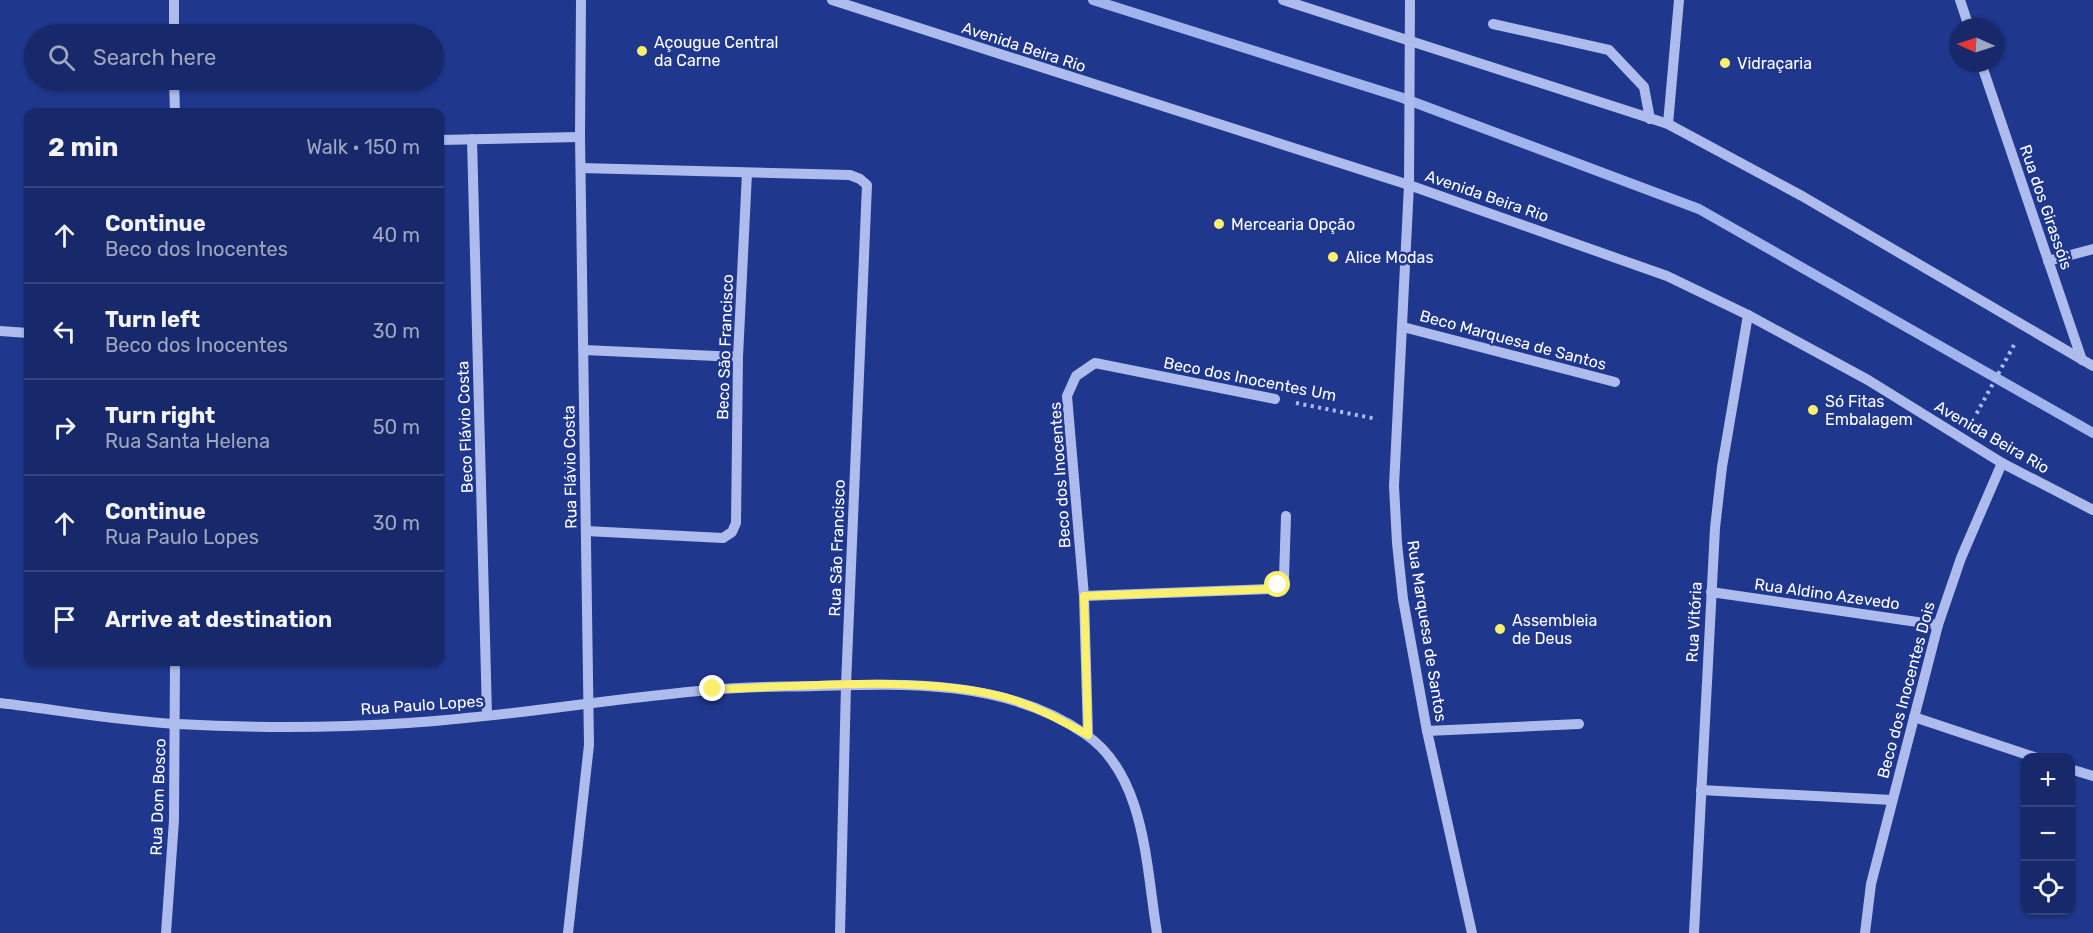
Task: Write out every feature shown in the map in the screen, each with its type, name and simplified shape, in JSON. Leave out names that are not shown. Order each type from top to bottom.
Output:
[{"type":"street","points":[[174,0],[174,24]]},
{"type":"street","name":"Rua Flávio Costa","points":[[568,933],[585,789],[589,703],[580,137],[581,0]]},
{"type":"street","name":"Avenida Beira Rio","points":[[832,0],[1409,185],[1667,276],[1748,315],[1868,380],[2002,463],[2093,510]]},
{"type":"street","points":[[1283,0],[1668,124],[1802,196],[2093,366]]},
{"type":"street","name":"Rua Marquesa de Santos","points":[[1410,0],[1409,185],[1394,486],[1397,543],[1403,599],[1427,730],[1472,933]]},
{"type":"street","points":[[1668,124],[1679,0]]},
{"type":"street","points":[[1960,0],[1966,18]]},
{"type":"street","points":[[1493,24],[1609,50],[1644,87],[1650,119]]},
{"type":"street","name":"Rua dos Girassóis","points":[[1984,72],[2082,360]]},
{"type":"street","points":[[174,90],[174,108]]},
{"type":"street","points":[[444,140],[580,137]]},
{"type":"street","name":"Beco Flávio Costa","points":[[472,139],[487,715]]},
{"type":"street","points":[[581,168],[747,173]]},
{"type":"street","name":"Rua São Francisco","points":[[747,173],[850,175],[867,185],[846,685],[840,933]]},
{"type":"street","name":"Beco São Francisco","points":[[586,531],[723,538],[732,532],[736,523],[738,357],[747,173]]},
{"type":"street","points":[[2048,261],[2093,249]]},
{"type":"street","name":"Rua Vitória","points":[[1694,933],[1711,592],[1722,467],[1748,315]]},
{"type":"street","name":"Beco Marquesa de Santos","points":[[1403,327],[1615,381]]},
{"type":"street","points":[[0,332],[24,333]]},
{"type":"street","points":[[584,350],[738,357]]},
{"type":"street","name":"Beco dos Inocentes Um","points":[[1095,363],[1275,399]]},
{"type":"street","name":"Beco dos Inocentes","points":[[1088,735],[1084,596],[1067,396],[1076,376],[1095,363]]},
{"type":"street","name":"Beco dos Inocentes Dois","points":[[1865,933],[1871,884],[1938,625],[1961,558],[2002,463]]},
{"type":"street","points":[[1084,596],[1270,589],[1284,578],[1286,516]]},
{"type":"street","name":"Rua Aldino Azevedo","points":[[1711,592],[1938,625]]},
{"type":"street","name":"Rua Dom Bosco","points":[[166,933],[174,820],[175,666]]},
{"type":"street","name":"Rua Paulo Lopes","points":[[0,703],[175,724],[342,726],[410,723],[713,689],[846,685],[919,686],[1000,696],[1045,711],[1088,735],[1115,765],[1129,791],[1138,823],[1157,933]]},
{"type":"street","points":[[1914,717],[2022,753]]},
{"type":"street","points":[[1427,730],[1580,724]]},
{"type":"street","points":[[2075,771],[2093,776]]},
{"type":"street","points":[[1701,790],[1892,800]]},
{"type":"path","points":[[1980,408],[2005,363]]},
{"type":"path","name":"Beco dos Inocentes Um","points":[[1275,399],[1398,423]]},
{"type":"waterway","points":[[1093,0],[1400,97],[1699,209],[2093,433]]},
{"type":"place","name":"Açougue Central da Carne","points":[[642,51]]},
{"type":"place","name":"Vidraçaria","points":[[1725,63]]},
{"type":"place","name":"Mercearia Opção","points":[[1219,224]]},
{"type":"place","name":"Alice Modas","points":[[1333,257]]},
{"type":"place","name":"Só Fitas Embalagem","points":[[1813,410]]},
{"type":"place","name":"Assembleia de Deus","points":[[1500,629]]},
{"type":"route","points":[[713,689],[846,685],[959,689],[1000,696],[1045,711],[1088,735],[1084,596],[1270,589],[1278,585]]}]
